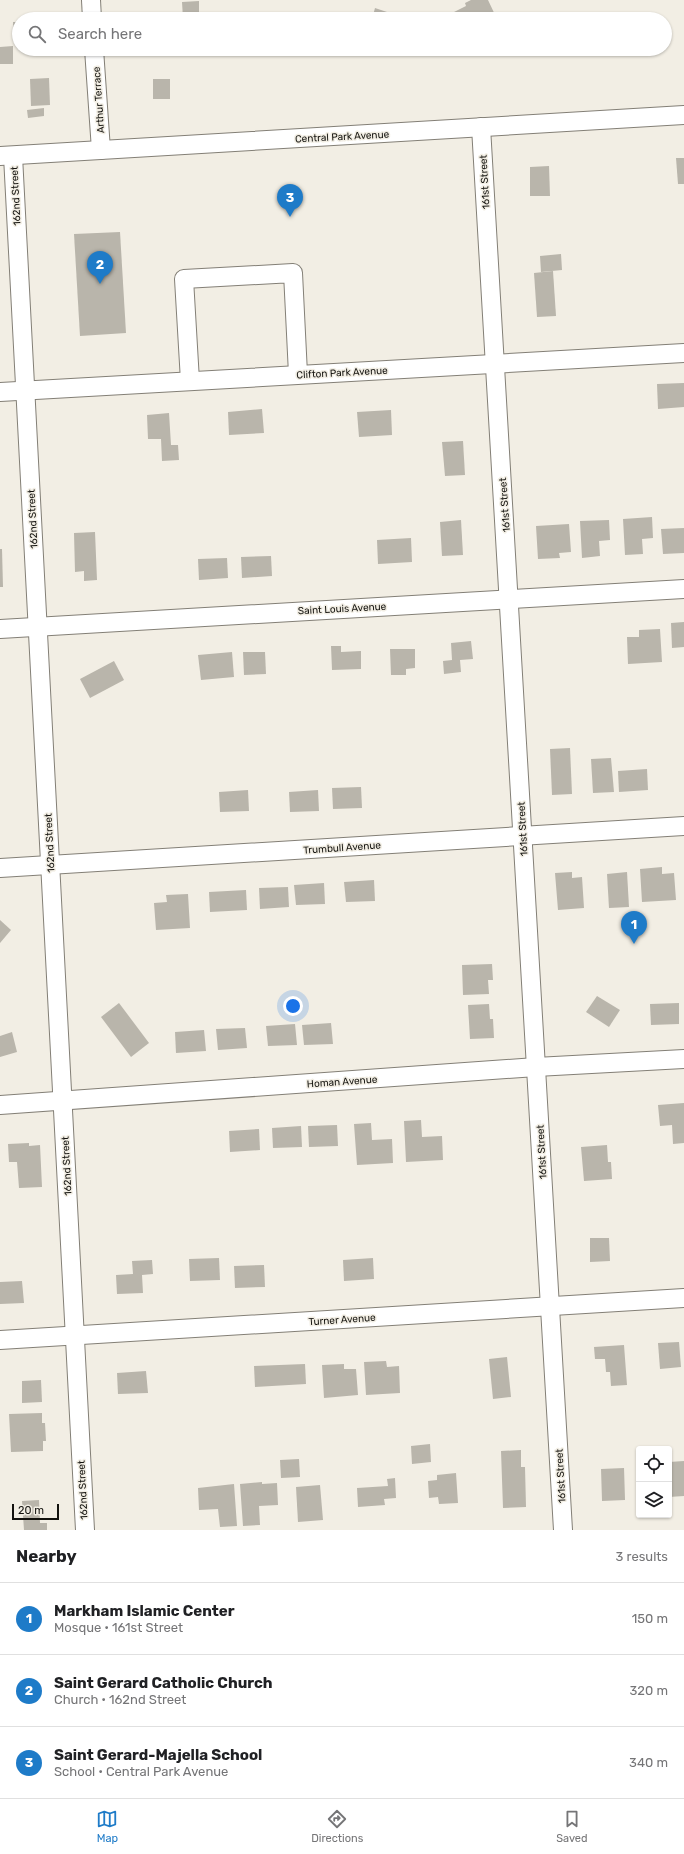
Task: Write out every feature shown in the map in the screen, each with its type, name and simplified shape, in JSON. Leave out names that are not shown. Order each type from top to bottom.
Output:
[{"type":"street","points":[[91,0],[92,12]]},
{"type":"street","name":"Arthur Terrace","points":[[94,56],[101,150]]},
{"type":"street","name":"Central Park Avenue","points":[[6,156],[684,115]]},
{"type":"street","name":"161st Street","points":[[481,128],[563,1530]]},
{"type":"street","name":"162nd Street","points":[[6,156],[25,390],[85,1530]]},
{"type":"street","points":[[190,381],[184,279],[293,273],[298,374]]},
{"type":"street","name":"Clifton Park Avenue","points":[[0,392],[684,353]]},
{"type":"street","name":"Saint Louis Avenue","points":[[0,629],[509,598],[684,589]]},
{"type":"street","name":"Trumbull Avenue","points":[[0,868],[684,826]]},
{"type":"street","name":"Homan Avenue","points":[[0,1105],[536,1067],[684,1059]]},
{"type":"street","name":"Turner Avenue","points":[[0,1340],[684,1298]]},
{"type":"building","points":[[471,0],[488,0],[494,12],[454,12],[466,6],[465,3]]},
{"type":"building","points":[[199,1],[199,12],[183,12],[182,2]]},
{"type":"building","points":[[375,8],[387,12],[374,12]]},
{"type":"building","points":[[12,46],[13,64],[0,64],[0,47]]},
{"type":"building","points":[[49,78],[50,105],[31,106],[30,79]]},
{"type":"building","points":[[153,79],[170,79],[170,99],[153,99]]},
{"type":"building","points":[[44,108],[44,116],[28,118],[27,110]]},
{"type":"building","points":[[676,158],[684,158],[684,184],[678,184]]},
{"type":"building","points":[[549,166],[550,196],[530,196],[530,167]]},
{"type":"building","points":[[120,232],[126,333],[80,336],[74,234]]},
{"type":"building","points":[[561,254],[562,270],[541,272],[540,256]]},
{"type":"building","points":[[553,271],[556,316],[537,317],[534,273]]},
{"type":"building","points":[[684,383],[684,407],[658,409],[657,384]]},
{"type":"building","points":[[262,409],[264,433],[229,435],[228,412]]},
{"type":"building","points":[[391,410],[392,435],[359,437],[357,412]]},
{"type":"building","points":[[169,413],[171,445],[178,445],[179,460],[162,461],[161,439],[148,439],[147,415]]},
{"type":"building","points":[[463,441],[465,475],[445,476],[442,442]]},
{"type":"building","points":[[652,517],[653,538],[642,539],[643,554],[625,555],[623,519]]},
{"type":"building","points":[[461,520],[463,555],[442,556],[440,522]]},
{"type":"building","points":[[609,520],[610,540],[599,541],[600,556],[582,558],[580,521]]},
{"type":"building","points":[[569,524],[571,552],[559,553],[560,558],[538,559],[536,526]]},
{"type":"building","points":[[684,528],[684,553],[663,554],[661,529]]},
{"type":"building","points":[[95,532],[97,580],[84,581],[84,571],[75,572],[74,533]]},
{"type":"building","points":[[411,538],[412,562],[378,564],[377,540]]},
{"type":"building","points":[[0,549],[2,549],[3,587],[0,587]]},
{"type":"building","points":[[271,556],[272,576],[242,578],[241,557]]},
{"type":"building","points":[[227,558],[228,578],[199,580],[198,559]]},
{"type":"building","points":[[684,622],[684,647],[672,648],[671,623]]},
{"type":"building","points":[[660,629],[662,662],[628,664],[627,637],[639,637],[639,630]]},
{"type":"building","points":[[471,641],[473,659],[460,660],[461,672],[444,674],[443,661],[452,660],[451,643]]},
{"type":"building","points":[[331,646],[341,646],[341,652],[361,651],[361,669],[332,670]]},
{"type":"building","points":[[390,649],[415,649],[415,668],[406,669],[406,675],[391,675]]},
{"type":"building","points":[[232,652],[234,677],[201,680],[198,655]]},
{"type":"building","points":[[243,652],[265,652],[266,674],[244,675]]},
{"type":"building","points":[[114,661],[124,680],[90,698],[80,679]]},
{"type":"building","points":[[570,748],[572,794],[552,795],[550,749]]},
{"type":"building","points":[[611,758],[614,792],[593,793],[591,759]]},
{"type":"building","points":[[647,769],[648,790],[619,792],[618,771]]},
{"type":"building","points":[[361,787],[362,808],[333,809],[332,788]]},
{"type":"building","points":[[248,790],[249,811],[220,812],[219,792]]},
{"type":"building","points":[[318,790],[319,811],[290,812],[289,792]]},
{"type":"building","points":[[662,867],[662,874],[674,873],[676,900],[642,902],[640,869]]},
{"type":"building","points":[[572,872],[572,878],[582,877],[584,908],[558,910],[555,873]]},
{"type":"building","points":[[627,872],[629,907],[609,908],[607,874]]},
{"type":"building","points":[[374,880],[375,901],[346,902],[344,882]]},
{"type":"building","points":[[324,883],[325,904],[296,905],[294,885]]},
{"type":"building","points":[[288,887],[289,907],[260,909],[259,888]]},
{"type":"building","points":[[246,890],[247,910],[210,912],[209,892]]},
{"type":"building","points":[[188,894],[190,928],[156,930],[154,903],[167,902],[166,895]]},
{"type":"building","points":[[0,920],[11,930],[0,943]]},
{"type":"building","points":[[492,964],[493,980],[488,980],[489,994],[463,995],[462,965]]},
{"type":"building","points":[[597,996],[620,1010],[609,1027],[586,1012]]},
{"type":"building","points":[[119,1003],[149,1043],[131,1057],[101,1017]]},
{"type":"building","points":[[679,1003],[679,1024],[651,1025],[650,1004]]},
{"type":"building","points":[[489,1004],[490,1019],[493,1019],[494,1038],[470,1039],[468,1005]]},
{"type":"building","points":[[331,1023],[333,1044],[304,1045],[302,1025]]},
{"type":"building","points":[[295,1024],[297,1045],[268,1046],[266,1026]]},
{"type":"building","points":[[245,1028],[247,1048],[218,1050],[216,1029]]},
{"type":"building","points":[[204,1030],[206,1051],[176,1053],[175,1032]]},
{"type":"building","points":[[12,1032],[17,1052],[0,1057],[0,1036]]},
{"type":"building","points":[[684,1103],[684,1143],[673,1144],[672,1125],[660,1126],[658,1105]]},
{"type":"building","points":[[421,1120],[422,1137],[442,1136],[443,1160],[406,1162],[404,1121]]},
{"type":"building","points":[[371,1123],[372,1140],[392,1139],[393,1163],[357,1165],[354,1124]]},
{"type":"building","points":[[337,1125],[338,1146],[309,1147],[308,1126]]},
{"type":"building","points":[[301,1126],[302,1147],[273,1148],[272,1128]]},
{"type":"building","points":[[259,1129],[260,1150],[230,1152],[229,1131]]},
{"type":"building","points":[[29,1143],[29,1146],[40,1145],[42,1187],[19,1188],[17,1162],[9,1162],[8,1144]]},
{"type":"building","points":[[607,1145],[608,1162],[611,1162],[612,1179],[584,1181],[581,1147]]},
{"type":"building","points":[[590,1238],[609,1238],[610,1261],[590,1262]]},
{"type":"building","points":[[219,1258],[220,1280],[190,1281],[189,1259]]},
{"type":"building","points":[[373,1258],[374,1279],[344,1281],[343,1260]]},
{"type":"building","points":[[152,1260],[153,1274],[142,1275],[143,1293],[117,1294],[116,1275],[133,1274],[132,1261]]},
{"type":"building","points":[[264,1265],[265,1287],[235,1288],[234,1266]]},
{"type":"building","points":[[22,1281],[24,1303],[0,1304],[0,1282]]},
{"type":"building","points":[[679,1342],[681,1367],[660,1369],[658,1343]]},
{"type":"building","points":[[624,1345],[627,1385],[611,1386],[610,1372],[606,1372],[605,1359],[595,1359],[594,1347]]},
{"type":"building","points":[[507,1357],[511,1397],[493,1399],[489,1359]]},
{"type":"building","points":[[386,1361],[387,1367],[399,1366],[400,1393],[366,1395],[364,1362]]},
{"type":"building","points":[[305,1364],[306,1384],[255,1387],[254,1366]]},
{"type":"building","points":[[344,1364],[344,1369],[356,1369],[358,1395],[324,1398],[322,1365]]},
{"type":"building","points":[[146,1371],[148,1393],[118,1394],[117,1373]]},
{"type":"building","points":[[41,1380],[42,1402],[22,1403],[22,1381]]},
{"type":"building","points":[[42,1413],[42,1423],[45,1423],[46,1441],[43,1441],[43,1451],[11,1452],[9,1414]]},
{"type":"building","points":[[430,1444],[431,1462],[412,1464],[411,1446]]},
{"type":"building","points":[[521,1450],[521,1467],[525,1467],[526,1507],[503,1508],[501,1451]]},
{"type":"building","points":[[299,1459],[300,1477],[281,1478],[280,1460]]},
{"type":"building","points":[[684,1461],[684,1496],[672,1497],[672,1462]]},
{"type":"building","points":[[624,1468],[625,1500],[602,1501],[601,1469]]},
{"type":"building","points":[[456,1473],[458,1503],[439,1504],[438,1497],[429,1498],[428,1481],[437,1480],[437,1475]]},
{"type":"building","points":[[395,1478],[396,1498],[384,1499],[385,1505],[358,1507],[357,1488],[388,1486],[387,1479]]},
{"type":"building","points":[[262,1482],[262,1484],[277,1483],[278,1505],[259,1506],[260,1525],[243,1526],[240,1484]]},
{"type":"building","points":[[234,1484],[237,1526],[220,1527],[218,1509],[199,1510],[198,1488]]},
{"type":"building","points":[[320,1485],[323,1520],[298,1522],[296,1487]]},
{"type":"building","points":[[39,1500],[40,1523],[47,1523],[47,1530],[24,1530],[22,1501]]},
{"type":"place","name":"Saint Gerard-Majella School","points":[[290,217]]},
{"type":"place","name":"Saint Gerard Catholic Church","points":[[100,284]]},
{"type":"place","name":"Markham Islamic Center","points":[[634,944]]}]
